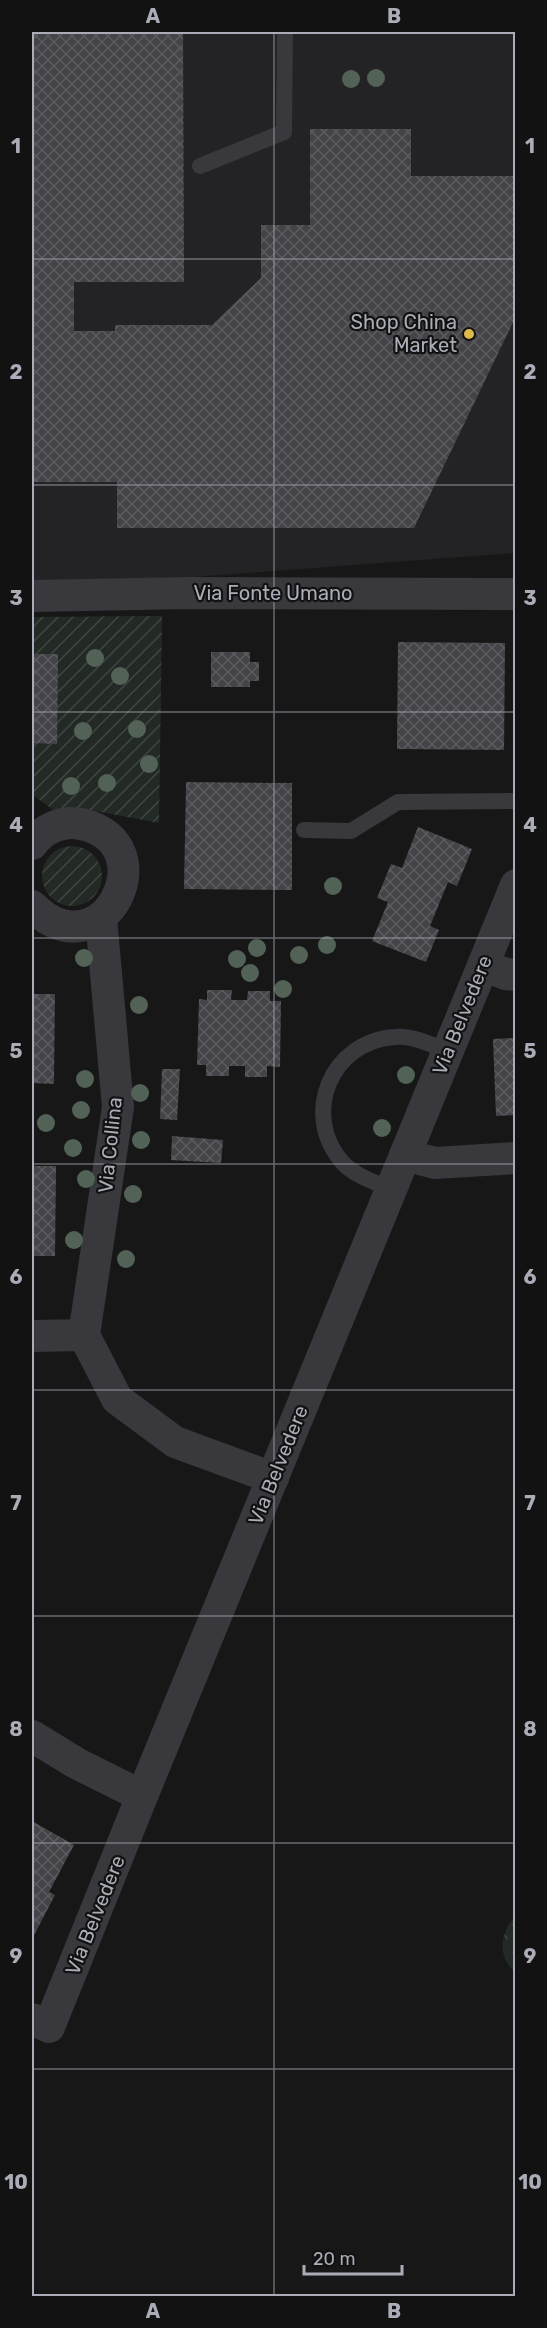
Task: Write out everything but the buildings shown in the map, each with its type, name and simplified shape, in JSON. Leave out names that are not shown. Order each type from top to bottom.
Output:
[{"type":"street","name":"Via Fonte Umano","points":[[32,596],[189,593],[516,594]]},
{"type":"street","points":[[32,844],[48,830],[62,824],[77,823],[91,827],[104,834],[114,844],[121,859],[124,876],[121,892],[113,906],[101,918],[86,924],[56,924],[42,916],[32,906]]},
{"type":"street","name":"Via Belvedere","points":[[32,2019],[49,2027],[516,885]]},
{"type":"street","name":"Via Collina","points":[[84,1335],[118,1107],[101,918]]},
{"type":"street","points":[[483,965],[506,974],[516,975]]},
{"type":"street","points":[[405,1155],[435,1163],[516,1158]]},
{"type":"street","points":[[32,1336],[84,1335],[117,1399],[175,1442],[273,1478]]},
{"type":"street","points":[[32,1736],[76,1763],[142,1796]]},
{"type":"lane","points":[[200,166],[284,132],[285,32]]},
{"type":"lane","points":[[304,830],[351,831],[398,802],[516,801]]},
{"type":"lane","points":[[392,1189],[368,1180],[344,1164],[328,1139],[322,1111],[328,1083],[344,1058],[368,1042],[396,1036],[424,1042],[448,1051]]},
{"type":"shaded area","points":[[32,32],[515,32],[515,553],[32,589]]},
{"type":"green space","points":[[162,616],[159,823],[90,810],[56,812],[32,796],[32,617]]},
{"type":"green space","points":[[72,846],[89,851],[97,859],[102,876],[97,893],[89,901],[72,906],[55,901],[47,893],[42,876],[47,859],[55,851]]},
{"type":"green space","points":[[515,1917],[515,1972],[505,1959],[503,1945],[506,1930]]},
{"type":"place","name":"Shop China Market","points":[[469,334]]}]
